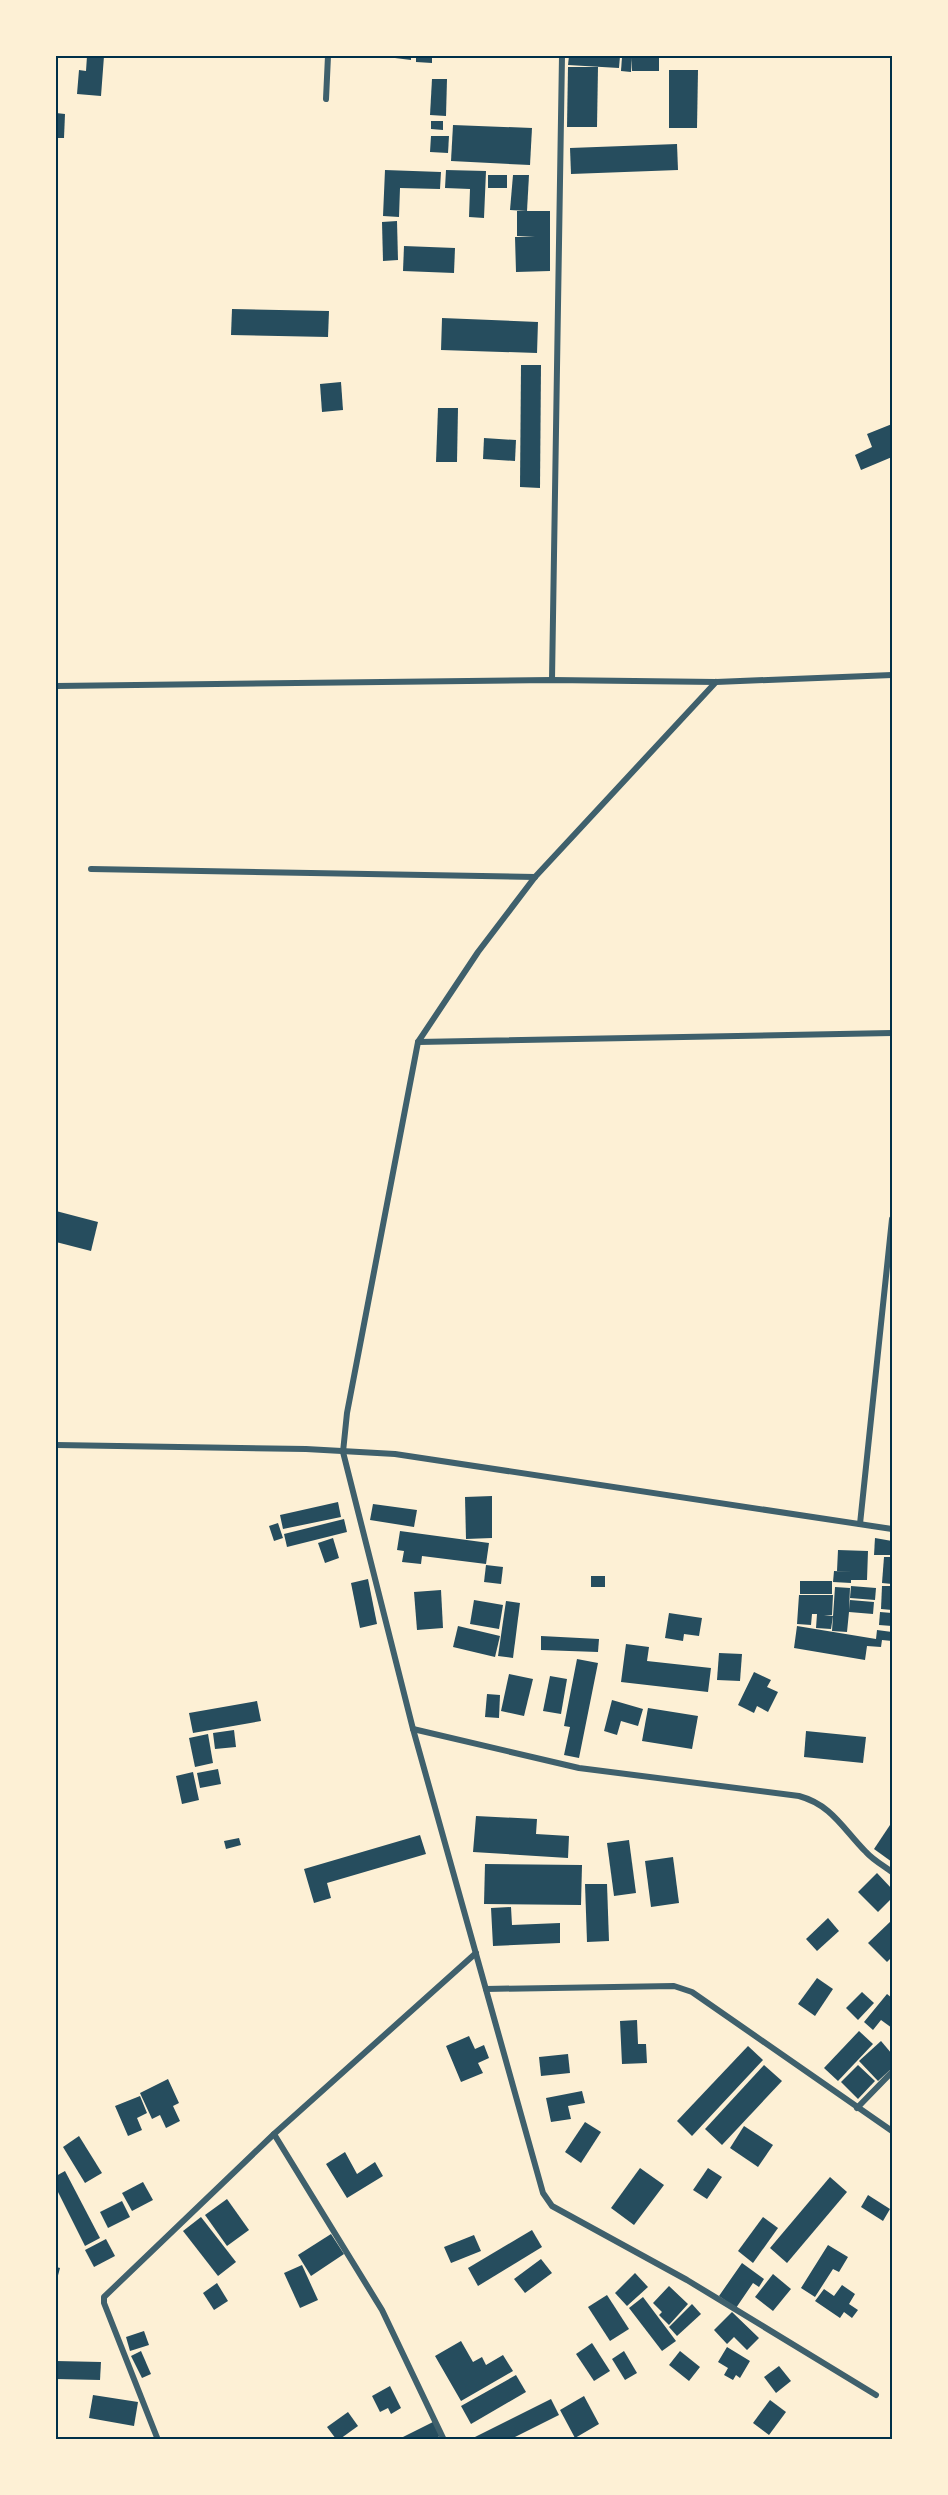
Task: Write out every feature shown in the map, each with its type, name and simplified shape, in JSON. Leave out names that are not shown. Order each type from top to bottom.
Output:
[{"type":"street","points":[[326,99],[328,56]]},
{"type":"street","points":[[552,680],[562,56]]},
{"type":"street","points":[[56,686],[552,680],[716,682],[892,675]]},
{"type":"street","points":[[716,682],[535,877],[478,952],[418,1042],[347,1413],[343,1452],[413,1730],[543,2193],[552,2206],[687,2280],[876,2395]]},
{"type":"street","points":[[91,869],[535,877]]},
{"type":"street","points":[[418,1042],[892,1033]]},
{"type":"street","points":[[860,1524],[892,1219]]},
{"type":"street","points":[[56,1445],[306,1449],[395,1454],[892,1529]]},
{"type":"street","points":[[413,1730],[579,1768],[799,1796],[814,1800],[838,1820],[868,1854],[892,1872]]},
{"type":"street","points":[[158,2439],[104,2303],[104,2297],[274,2134],[476,1953]]},
{"type":"street","points":[[486,1989],[674,1986],[692,1992],[892,2132]]},
{"type":"street","points":[[857,2108],[892,2072]]},
{"type":"street","points":[[274,2134],[382,2310],[444,2439]]},
{"type":"building","points":[[87,56],[104,56],[101,96],[77,94],[79,70],[86,71]]},
{"type":"building","points":[[379,56],[411,56],[411,60]]},
{"type":"building","points":[[416,56],[432,56],[432,63],[416,62]]},
{"type":"building","points":[[569,56],[620,56],[619,68],[568,65]]},
{"type":"building","points":[[632,56],[701,56],[701,58],[659,58],[659,71],[632,71]]},
{"type":"building","points":[[622,57],[632,58],[631,72],[621,71]]},
{"type":"building","points":[[568,67],[598,67],[597,127],[567,127]]},
{"type":"building","points":[[669,70],[698,70],[697,128],[669,128]]},
{"type":"building","points":[[432,79],[447,79],[446,116],[430,115]]},
{"type":"building","points":[[56,113],[65,114],[64,138],[56,138]]},
{"type":"building","points":[[431,121],[443,121],[443,130],[431,129]]},
{"type":"building","points":[[453,125],[532,128],[530,165],[451,161]]},
{"type":"building","points":[[431,136],[449,136],[448,153],[430,152]]},
{"type":"building","points":[[677,144],[678,170],[571,174],[570,148]]},
{"type":"building","points":[[385,170],[441,172],[440,189],[400,188],[399,217],[383,216]]},
{"type":"building","points":[[446,170],[486,171],[484,218],[469,217],[470,189],[445,188]]},
{"type":"building","points":[[488,175],[507,175],[507,188],[488,188]]},
{"type":"building","points":[[513,175],[529,175],[527,211],[510,210]]},
{"type":"building","points":[[517,211],[550,211],[550,271],[516,272],[515,237],[535,237],[517,236]]},
{"type":"building","points":[[397,221],[398,260],[383,261],[382,222]]},
{"type":"building","points":[[404,246],[455,248],[454,273],[403,271]]},
{"type":"building","points":[[232,309],[329,311],[328,337],[231,335]]},
{"type":"building","points":[[442,318],[538,322],[537,353],[441,350]]},
{"type":"building","points":[[521,365],[541,365],[540,488],[520,487]]},
{"type":"building","points":[[341,382],[343,410],[322,412],[320,384]]},
{"type":"building","points":[[438,408],[458,408],[457,462],[436,462]]},
{"type":"building","points":[[892,424],[892,457],[861,470],[855,455],[872,447],[867,434]]},
{"type":"building","points":[[484,438],[516,440],[515,461],[483,459]]},
{"type":"building","points":[[56,1211],[98,1222],[91,1251],[56,1242]]},
{"type":"building","points":[[492,1496],[492,1538],[466,1539],[465,1497]]},
{"type":"building","points":[[338,1502],[341,1517],[283,1529],[280,1515]]},
{"type":"building","points":[[373,1504],[417,1510],[414,1527],[370,1520]]},
{"type":"building","points":[[344,1519],[347,1532],[287,1547],[284,1534]]},
{"type":"building","points":[[278,1523],[283,1538],[274,1541],[269,1526]]},
{"type":"building","points":[[400,1531],[489,1543],[486,1564],[422,1556],[421,1564],[402,1562],[404,1551],[397,1550]]},
{"type":"building","points":[[333,1538],[339,1558],[325,1563],[318,1543]]},
{"type":"building","points":[[875,1538],[892,1541],[892,1555],[874,1555]]},
{"type":"building","points":[[838,1550],[868,1551],[867,1580],[851,1580],[851,1583],[833,1582],[834,1571],[853,1572],[837,1571]]},
{"type":"building","points":[[884,1557],[892,1557],[892,1584],[882,1583]]},
{"type":"building","points":[[486,1565],[503,1567],[501,1584],[484,1582]]},
{"type":"building","points":[[591,1576],[605,1576],[605,1587],[591,1587]]},
{"type":"building","points":[[368,1579],[377,1624],[360,1628],[351,1583]]},
{"type":"building","points":[[800,1581],[832,1581],[832,1594],[800,1594]]},
{"type":"building","points":[[851,1586],[876,1588],[875,1600],[850,1598]]},
{"type":"building","points":[[882,1586],[892,1586],[892,1610],[881,1609]]},
{"type":"building","points":[[835,1587],[850,1588],[849,1610],[850,1600],[874,1602],[873,1614],[849,1612],[847,1632],[832,1631]]},
{"type":"building","points":[[441,1590],[443,1628],[417,1630],[414,1592]]},
{"type":"building","points":[[799,1595],[833,1595],[832,1615],[824,1615],[833,1616],[831,1629],[816,1628],[817,1614],[812,1614],[811,1625],[797,1624]]},
{"type":"building","points":[[474,1600],[503,1605],[499,1629],[470,1624]]},
{"type":"building","points":[[506,1601],[520,1603],[513,1658],[498,1656]]},
{"type":"building","points":[[880,1612],[892,1613],[892,1626],[879,1625]]},
{"type":"building","points":[[669,1613],[702,1618],[699,1636],[684,1634],[683,1641],[665,1638]]},
{"type":"building","points":[[458,1626],[500,1636],[495,1657],[453,1647]]},
{"type":"building","points":[[797,1626],[876,1639],[877,1630],[892,1632],[892,1641],[882,1640],[881,1647],[867,1646],[865,1660],[794,1648]]},
{"type":"building","points":[[541,1636],[599,1639],[598,1652],[541,1650]]},
{"type":"building","points":[[626,1644],[649,1647],[647,1661],[711,1668],[708,1692],[621,1682]]},
{"type":"building","points":[[719,1653],[742,1654],[740,1681],[717,1680]]},
{"type":"building","points":[[577,1659],[598,1663],[579,1758],[564,1755],[570,1727],[564,1726]]},
{"type":"building","points":[[754,1672],[771,1680],[767,1687],[778,1692],[768,1712],[757,1706],[754,1713],[738,1705]]},
{"type":"building","points":[[509,1674],[533,1679],[524,1716],[501,1711]]},
{"type":"building","points":[[550,1676],[567,1679],[561,1714],[543,1711]]},
{"type":"building","points":[[487,1694],[500,1695],[499,1718],[485,1717]]},
{"type":"building","points":[[612,1700],[643,1709],[638,1726],[621,1721],[617,1735],[604,1731]]},
{"type":"building","points":[[257,1701],[261,1721],[193,1733],[189,1713]]},
{"type":"building","points":[[648,1708],[698,1716],[692,1749],[642,1741]]},
{"type":"building","points":[[234,1730],[236,1747],[215,1749],[213,1733]]},
{"type":"building","points":[[806,1731],[866,1737],[863,1763],[804,1757]]},
{"type":"building","points":[[208,1734],[213,1763],[195,1767],[189,1738]]},
{"type":"building","points":[[218,1769],[221,1784],[200,1788],[197,1773]]},
{"type":"building","points":[[193,1772],[199,1800],[182,1804],[176,1776]]},
{"type":"building","points":[[476,1816],[537,1819],[536,1834],[569,1836],[568,1858],[473,1852]]},
{"type":"building","points":[[892,1822],[892,1862],[874,1849]]},
{"type":"building","points":[[420,1835],[426,1854],[327,1883],[331,1898],[314,1903],[304,1869]]},
{"type":"building","points":[[239,1838],[241,1845],[226,1849],[224,1841]]},
{"type":"building","points":[[629,1840],[636,1893],[614,1896],[607,1843]]},
{"type":"building","points":[[673,1857],[679,1903],[651,1907],[645,1861]]},
{"type":"building","points":[[485,1864],[582,1865],[581,1905],[484,1904]]},
{"type":"building","points":[[877,1873],[892,1889],[892,1898],[878,1912],[858,1892]]},
{"type":"building","points":[[585,1884],[607,1884],[609,1941],[587,1942]]},
{"type":"building","points":[[511,1907],[512,1925],[560,1923],[560,1943],[493,1946],[491,1908]]},
{"type":"building","points":[[828,1918],[839,1931],[817,1951],[806,1939]]},
{"type":"building","points":[[892,1920],[892,1957],[887,1962],[868,1943]]},
{"type":"building","points":[[817,1978],[833,1989],[815,2016],[798,2004]]},
{"type":"building","points":[[862,1992],[874,2003],[858,2020],[846,2008]]},
{"type":"building","points":[[887,1994],[892,1998],[892,2028],[881,2020],[873,2030],[864,2022]]},
{"type":"building","points":[[637,2020],[638,2044],[646,2044],[647,2063],[622,2064],[620,2021]]},
{"type":"building","points":[[859,2031],[873,2044],[838,2081],[824,2068]]},
{"type":"building","points":[[469,2036],[475,2049],[484,2045],[489,2058],[478,2063],[483,2073],[461,2082],[446,2046]]},
{"type":"building","points":[[881,2041],[892,2054],[892,2068],[878,2081],[859,2061]]},
{"type":"building","points":[[748,2046],[763,2060],[692,2136],[677,2121]]},
{"type":"building","points":[[568,2054],[570,2073],[541,2076],[539,2057]]},
{"type":"building","points":[[764,2065],[782,2081],[722,2145],[705,2129]]},
{"type":"building","points":[[858,2065],[875,2081],[858,2099],[841,2082]]},
{"type":"building","points":[[168,2079],[179,2103],[173,2106],[180,2121],[166,2128],[160,2115],[152,2119],[140,2093]]},
{"type":"building","points":[[582,2091],[585,2103],[568,2106],[571,2119],[551,2122],[546,2098]]},
{"type":"building","points":[[140,2096],[147,2113],[137,2118],[142,2130],[128,2136],[115,2106]]},
{"type":"building","points":[[585,2122],[601,2132],[581,2163],[565,2152]]},
{"type":"building","points":[[744,2126],[773,2145],[758,2167],[730,2148]]},
{"type":"building","points":[[79,2136],[102,2173],[85,2183],[63,2147]]},
{"type":"building","points":[[345,2152],[357,2174],[375,2162],[383,2176],[347,2198],[326,2164]]},
{"type":"building","points":[[640,2168],[664,2185],[634,2225],[611,2208]]},
{"type":"building","points":[[708,2168],[722,2177],[707,2199],[693,2190]]},
{"type":"building","points":[[65,2171],[100,2238],[85,2246],[56,2188],[56,2176]]},
{"type":"building","points":[[830,2177],[847,2192],[787,2263],[770,2248]]},
{"type":"building","points":[[143,2182],[153,2200],[132,2211],[122,2193]]},
{"type":"building","points":[[868,2195],[890,2209],[883,2221],[861,2207]]},
{"type":"building","points":[[227,2199],[249,2230],[227,2246],[205,2215]]},
{"type":"building","points":[[122,2201],[130,2217],[108,2228],[100,2212]]},
{"type":"building","points":[[201,2217],[236,2262],[218,2276],[183,2231]]},
{"type":"building","points":[[763,2217],[778,2228],[753,2263],[738,2251]]},
{"type":"building","points":[[532,2230],[542,2247],[478,2286],[468,2268]]},
{"type":"building","points":[[331,2234],[344,2254],[311,2276],[298,2255]]},
{"type":"building","points":[[474,2235],[481,2251],[451,2263],[444,2247]]},
{"type":"building","points":[[106,2239],[115,2256],[94,2267],[85,2250]]},
{"type":"building","points":[[828,2245],[848,2257],[839,2272],[833,2269],[815,2297],[801,2288]]},
{"type":"building","points":[[541,2259],[552,2273],[525,2293],[514,2279]]},
{"type":"building","points":[[742,2263],[764,2279],[759,2287],[753,2283],[736,2308],[719,2296]]},
{"type":"building","points":[[302,2265],[318,2300],[300,2308],[284,2273]]},
{"type":"building","points":[[56,2267],[60,2268],[56,2283]]},
{"type":"building","points":[[635,2273],[648,2287],[627,2306],[615,2293]]},
{"type":"building","points":[[773,2274],[791,2289],[773,2311],[755,2297]]},
{"type":"building","points":[[217,2283],[228,2301],[214,2310],[203,2293]]},
{"type":"building","points":[[842,2285],[855,2294],[849,2304],[858,2310],[852,2318],[844,2312],[840,2318],[815,2301],[824,2289],[834,2296]]},
{"type":"building","points":[[669,2286],[688,2304],[669,2325],[659,2315],[662,2312],[653,2303]]},
{"type":"building","points":[[607,2295],[629,2329],[610,2341],[588,2307]]},
{"type":"building","points":[[643,2297],[676,2341],[662,2351],[629,2308]]},
{"type":"building","points":[[692,2304],[701,2314],[677,2336],[669,2327]]},
{"type":"building","points":[[732,2312],[759,2338],[747,2350],[734,2337],[727,2344],[714,2330]]},
{"type":"building","points":[[144,2331],[149,2345],[130,2351],[126,2337]]},
{"type":"building","points":[[461,2341],[473,2362],[482,2357],[486,2365],[503,2355],[513,2371],[461,2401],[435,2356]]},
{"type":"building","points":[[592,2343],[610,2371],[594,2381],[576,2354]]},
{"type":"building","points":[[727,2347],[750,2361],[740,2378],[736,2375],[733,2380],[724,2375],[728,2368],[718,2362]]},
{"type":"building","points":[[141,2351],[151,2374],[142,2378],[131,2356]]},
{"type":"building","points":[[624,2351],[637,2373],[625,2380],[612,2359]]},
{"type":"building","points":[[680,2351],[700,2367],[689,2381],[669,2365]]},
{"type":"building","points":[[56,2361],[101,2362],[100,2380],[56,2379]]},
{"type":"building","points":[[779,2366],[791,2381],[776,2393],[764,2377]]},
{"type":"building","points":[[516,2375],[526,2392],[471,2424],[461,2406]]},
{"type":"building","points":[[390,2386],[401,2408],[391,2414],[388,2408],[380,2412],[372,2396]]},
{"type":"building","points":[[93,2395],[138,2402],[134,2426],[89,2418]]},
{"type":"building","points":[[584,2396],[599,2424],[575,2438],[560,2410]]},
{"type":"building","points":[[551,2399],[559,2415],[511,2439],[471,2439]]},
{"type":"building","points":[[770,2400],[786,2412],[769,2435],[753,2423]]},
{"type":"building","points":[[348,2412],[358,2426],[340,2439],[336,2439],[327,2427]]},
{"type":"building","points":[[433,2422],[440,2436],[434,2439],[404,2439],[403,2437]]}]
